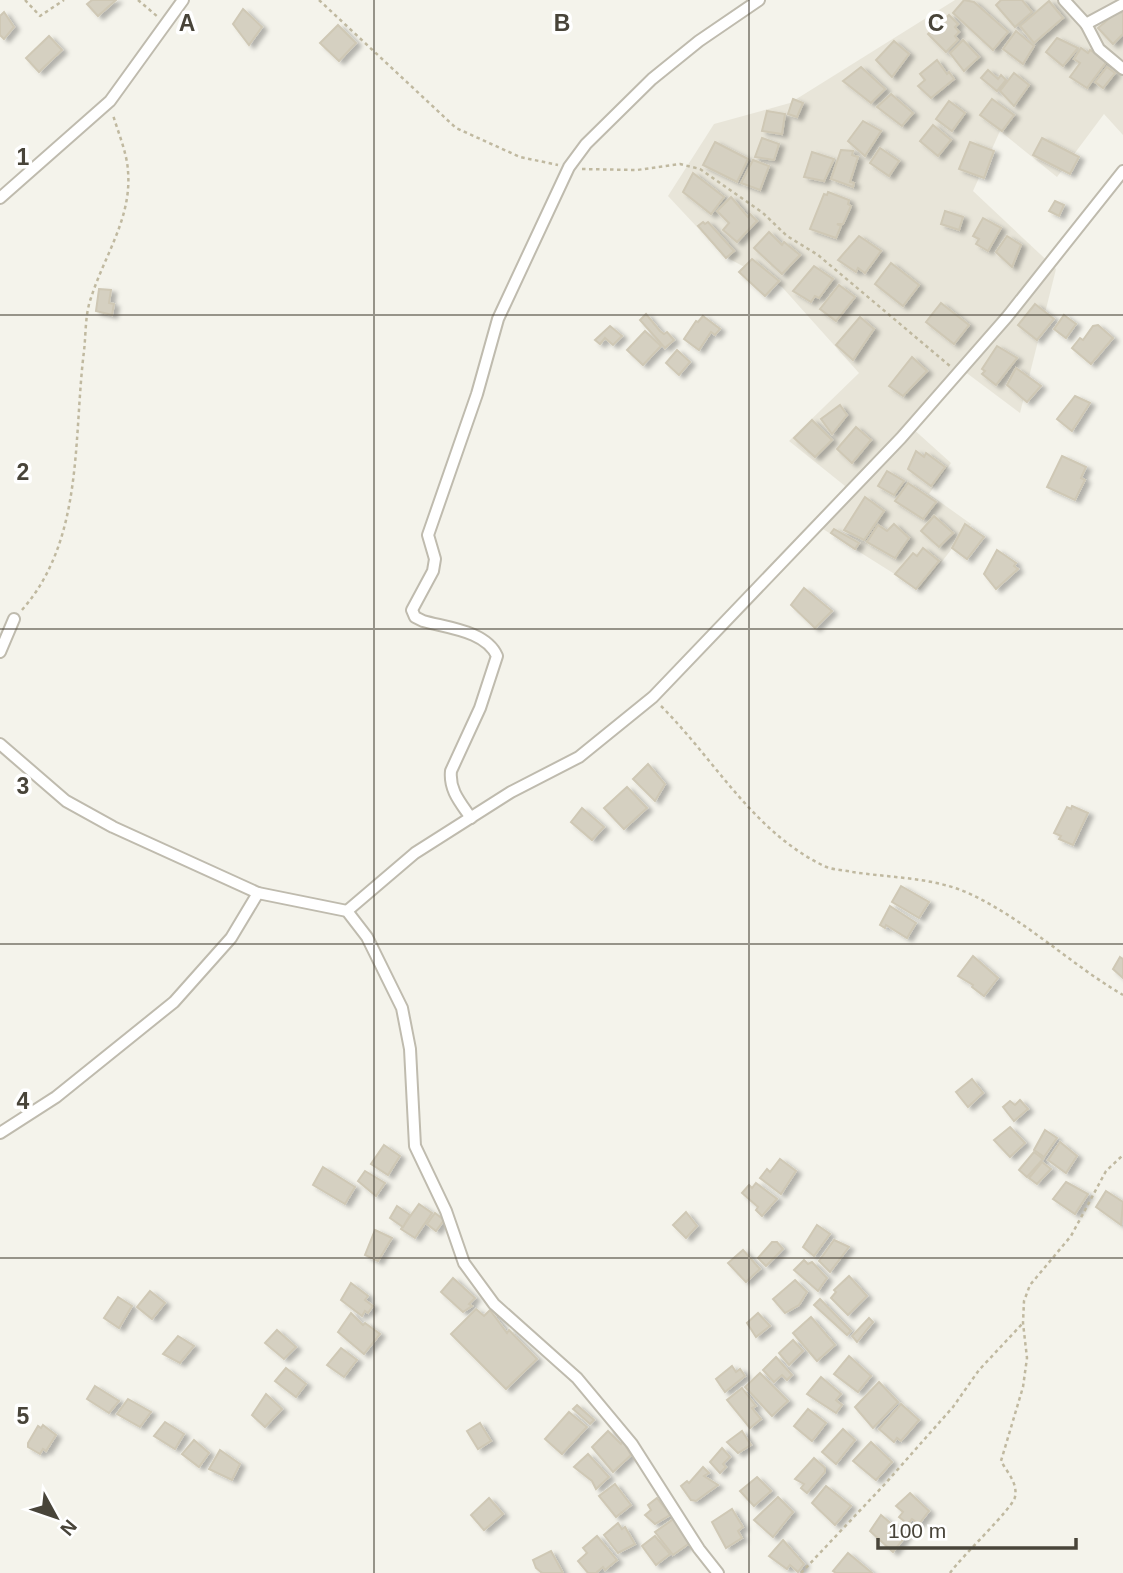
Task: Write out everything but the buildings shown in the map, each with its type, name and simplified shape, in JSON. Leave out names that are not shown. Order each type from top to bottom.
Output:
[{"type":"street","points":[[0,198],[110,101],[183,0]]},
{"type":"street","points":[[471,818],[455,794],[450,782],[451,771],[480,708],[497,656],[492,645],[475,636],[423,621],[415,617],[412,610],[433,571],[435,559],[428,535],[477,394],[498,319],[569,167],[586,145],[652,79],[699,41],[759,0]]},
{"type":"street","points":[[1065,0],[1086,24],[1099,49],[1123,69]]},
{"type":"street","points":[[1086,24],[1123,4]]},
{"type":"street","points":[[346,911],[415,853],[511,792],[579,757],[653,698],[854,490],[1007,317],[1123,171]]},
{"type":"street","points":[[0,652],[14,619]]},
{"type":"street","points":[[0,744],[66,801],[113,827],[258,893],[346,911],[367,937],[401,1008],[410,1049],[415,1146],[446,1211],[464,1263],[494,1304],[585,1387],[632,1444],[699,1549],[718,1573]]},
{"type":"street","points":[[0,1133],[57,1097],[174,1002],[231,938],[258,893]]},
{"type":"path","points":[[24,0],[40,16],[64,0]]},
{"type":"path","points":[[138,0],[166,24]]},
{"type":"path","points":[[319,0],[456,128],[520,157],[569,167],[636,170],[680,164],[700,169],[763,213],[787,236],[818,255],[958,372]]},
{"type":"path","points":[[14,619],[41,588],[60,548],[75,475],[79,398],[90,300],[123,221],[128,172],[110,101]]},
{"type":"path","points":[[653,698],[686,731],[745,807],[791,845],[824,867],[938,883],[967,893],[1051,944],[1098,981],[1123,995]]},
{"type":"path","points":[[950,1573],[985,1531],[1008,1511],[1016,1495],[1014,1483],[1001,1461],[1024,1387],[1027,1358],[1023,1323],[1024,1301],[1031,1285],[1071,1236],[1106,1171],[1123,1156]]},
{"type":"path","points":[[801,1573],[884,1485],[953,1407],[979,1370],[1023,1323]]},
{"type":"shaded area","points":[[955,0],[1123,0],[1123,135],[1104,114],[1057,177],[1000,131],[973,191],[1056,269],[1020,413],[960,368],[911,427],[951,463],[929,494],[971,524],[920,590],[823,529],[845,486],[789,441],[859,373],[782,287],[724,256],[668,196],[714,124],[790,103]]}]
